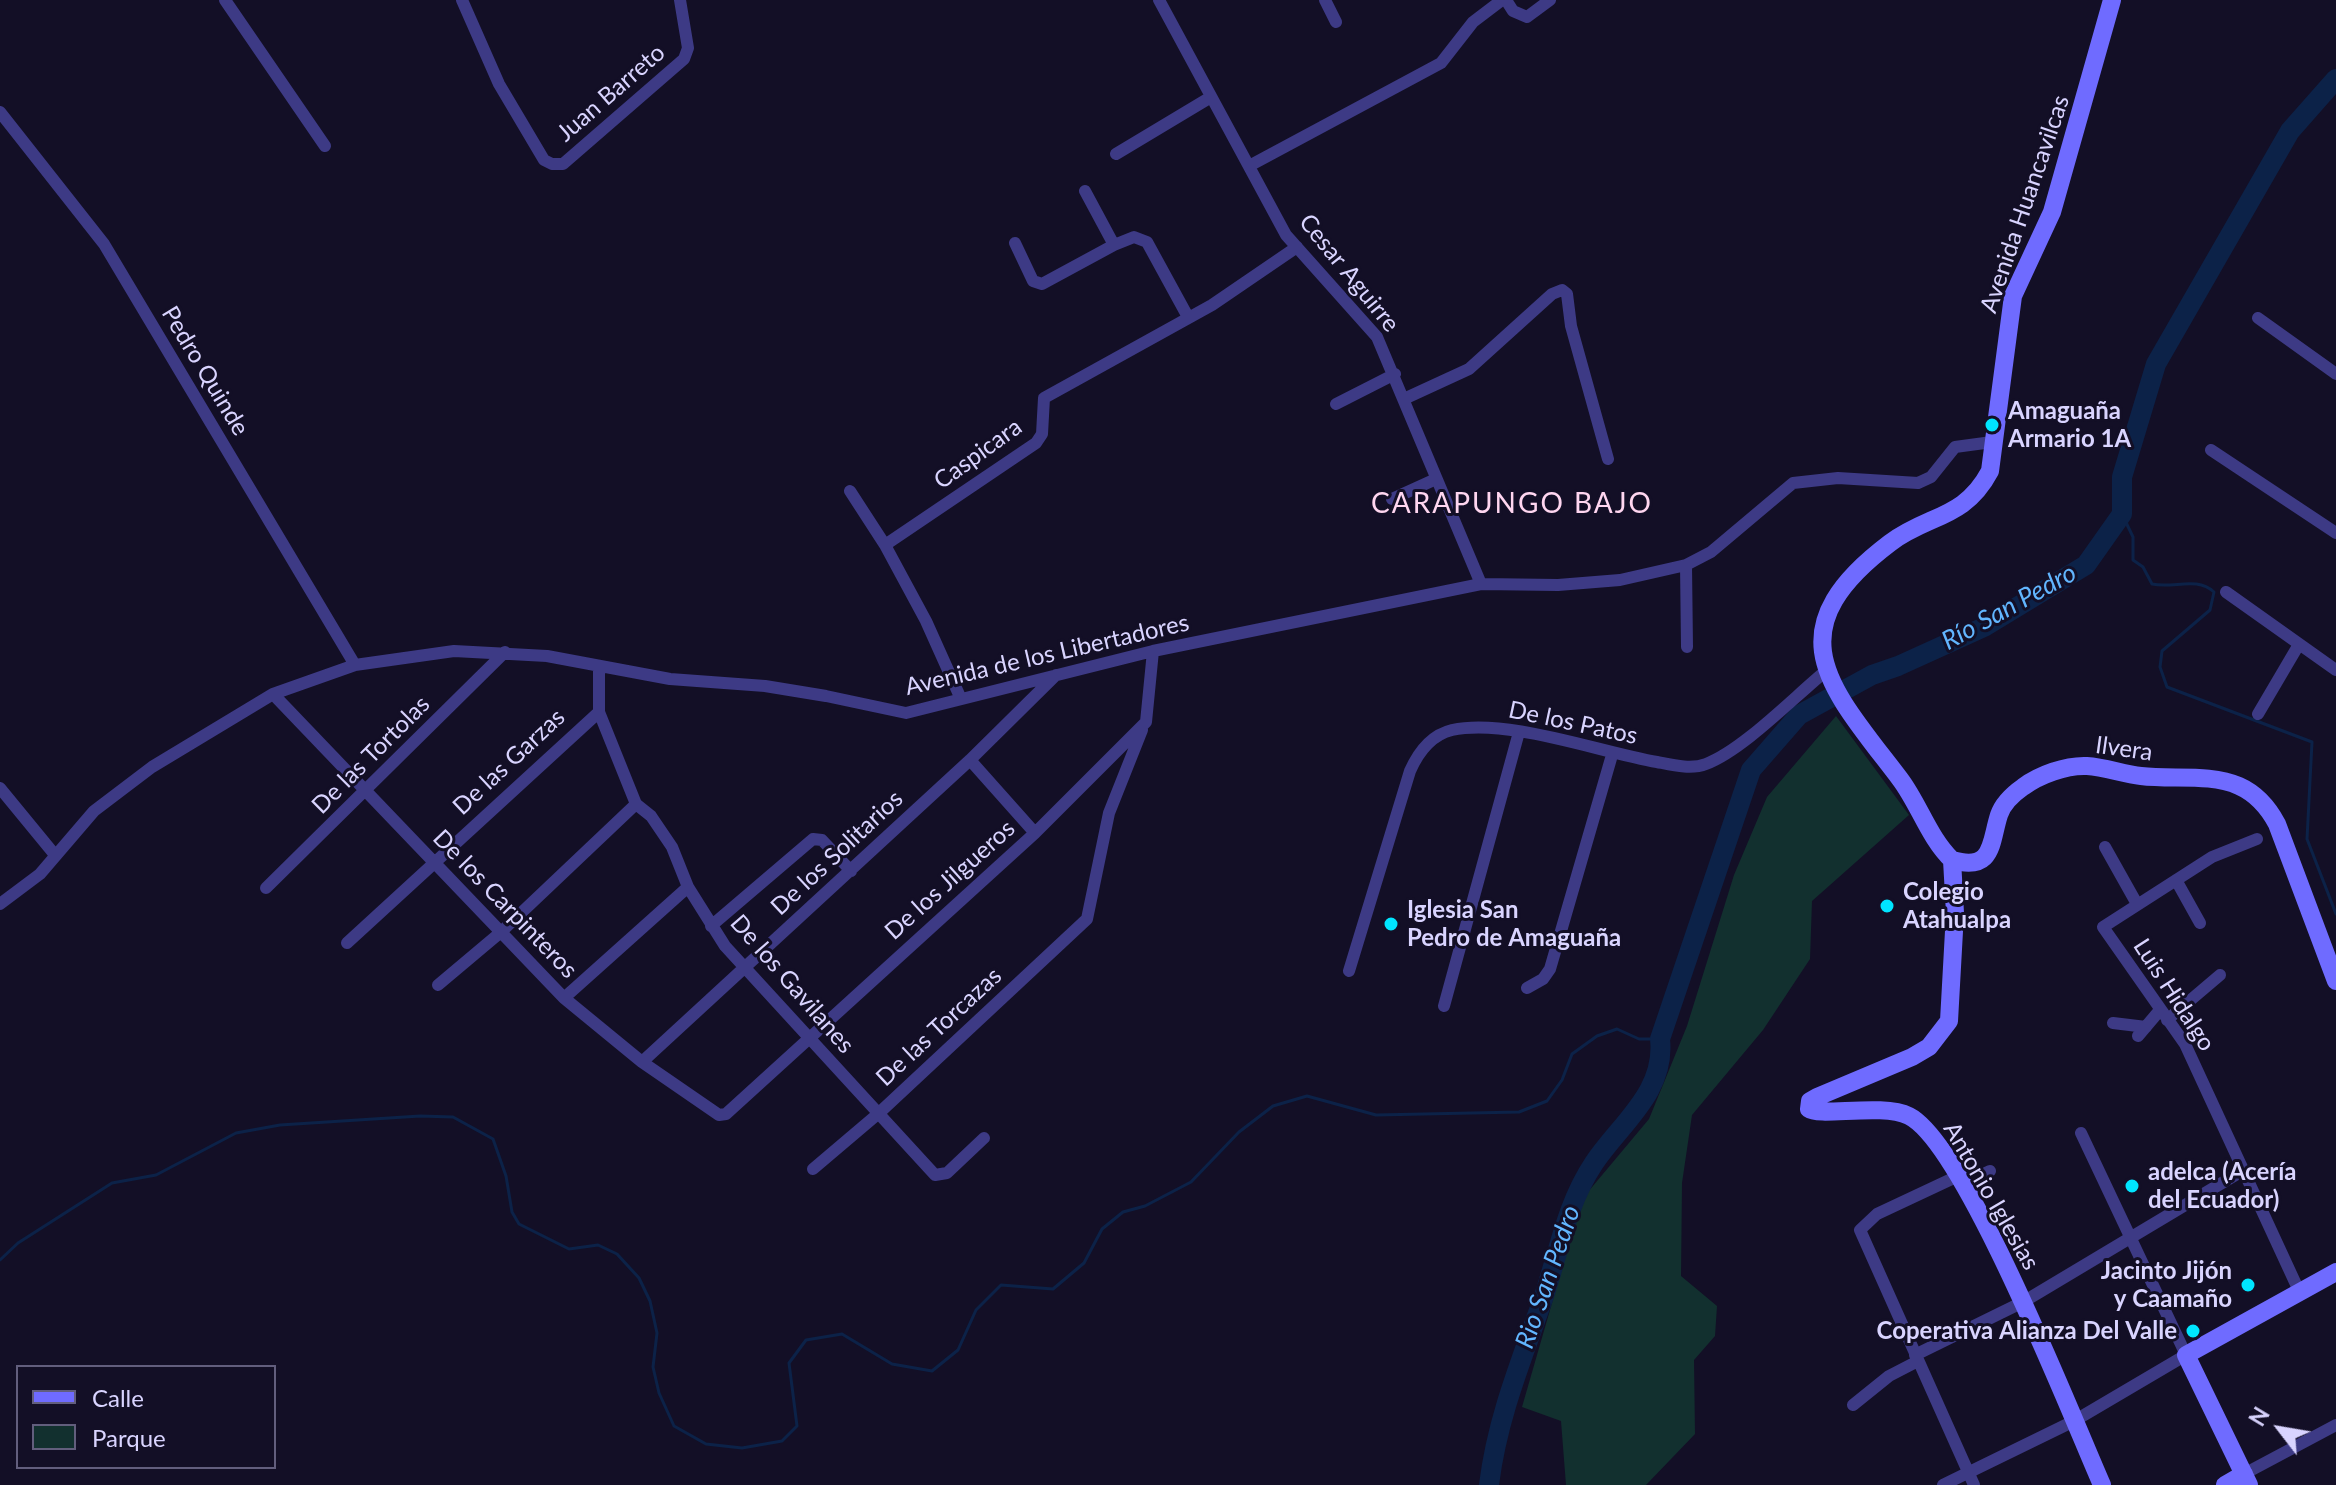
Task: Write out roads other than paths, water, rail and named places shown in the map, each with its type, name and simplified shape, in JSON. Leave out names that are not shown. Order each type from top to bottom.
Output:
[{"type":"street","points":[[225,0],[325,146]]},
{"type":"street","name":"Juan Barreto","points":[[462,0],[499,84],[544,160],[563,164],[684,59],[688,48],[680,0]]},
{"type":"street","name":"Cesar Aguirre","points":[[1159,0],[1286,235],[1377,337],[1406,398],[1436,479],[1481,584]]},
{"type":"street","points":[[1325,0],[1336,22]]},
{"type":"street","points":[[1249,166],[1441,63],[1473,22],[1504,0],[1513,11],[1527,17],[1550,0]]},
{"type":"street","name":"Avenida Huancavilcas","points":[[1952,860],[1944,852],[1902,782],[1853,721],[1829,676],[1820,638],[1823,622],[1835,597],[1891,542],[1951,512],[1979,492],[1990,471],[2013,296],[2052,212],[2112,0]]},
{"type":"street","points":[[1116,154],[1211,97]]},
{"type":"street","name":"Pedro Quinde","points":[[0,112],[104,244],[355,665]]},
{"type":"street","points":[[1085,191],[1114,245]]},
{"type":"street","points":[[1015,243],[1037,284],[1134,237],[1147,242],[1188,317]]},
{"type":"street","name":"Caspicara","points":[[885,545],[1036,443],[1042,434],[1044,398],[1188,317],[1297,247]]},
{"type":"street","points":[[1406,398],[1469,369],[1552,294],[1562,290],[1567,294],[1571,326],[1608,459]]},
{"type":"street","points":[[2258,318],[2336,374]]},
{"type":"street","points":[[1336,404],[1395,374]]},
{"type":"street","name":"Avenida de los Libertadores","points":[[0,904],[40,874],[94,811],[121,790],[273,694],[355,665],[454,651],[505,652],[547,656],[670,679],[765,686],[906,713],[1153,651],[1481,584],[1558,585],[1620,580],[1686,565],[1711,552],[1793,483],[1838,478],[1918,483],[1931,477],[1955,447],[1992,442]]},
{"type":"street","points":[[2211,450],[2336,533]]},
{"type":"street","points":[[1392,499],[1436,479]]},
{"type":"street","points":[[850,491],[885,545],[926,621],[961,699]]},
{"type":"street","points":[[1686,565],[1687,647]]},
{"type":"street","points":[[2226,592],[2298,646],[2336,670]]},
{"type":"street","points":[[2258,714],[2298,646]]},
{"type":"street","points":[[1146,722],[1153,651]]},
{"type":"street","name":"De las Tortolas","points":[[266,888],[505,652]]},
{"type":"street","name":"De las Garzas","points":[[347,943],[599,712],[599,667]]},
{"type":"street","name":"De los Solitarios","points":[[642,1062],[970,760],[1058,673]]},
{"type":"street","name":"De los Patos","points":[[1349,971],[1418,753],[1450,730],[1483,727],[1519,732],[1612,755],[1692,767],[1705,765],[1740,743],[1829,676]]},
{"type":"street","name":"De los Carpinteros","points":[[273,694],[564,998],[642,1062],[713,1112],[726,1114]]},
{"type":"street","name":"De los Gavilanes","points":[[599,712],[636,804],[651,816],[672,847],[688,887],[711,926],[745,969],[935,1175],[942,1176],[984,1138]]},
{"type":"street","name":"De los Jilgueros","points":[[726,1114],[1035,833],[1146,722]]},
{"type":"street","name":"De las Torcazas","points":[[813,1169],[879,1113],[1087,919],[1096,863],[1109,813],[1146,722]]},
{"type":"street","points":[[1444,1006],[1519,732]]},
{"type":"street","points":[[1527,988],[1543,979],[1550,969],[1612,755]]},
{"type":"street","points":[[970,760],[1035,833]]},
{"type":"street","name":"Ilvera","points":[[1952,860],[1966,864],[1980,860],[1991,849],[1999,814],[2008,799],[2024,786],[2054,772],[2085,766],[2140,776],[2217,780],[2239,786],[2269,808],[2277,824],[2336,981]]},
{"type":"street","points":[[0,788],[55,855]]},
{"type":"street","points":[[438,985],[501,932],[636,804]]},
{"type":"street","points":[[711,926],[813,839],[822,840],[851,871]]},
{"type":"street","name":"Luis Hidalgo","points":[[2257,839],[2212,857],[2103,927],[2185,1044],[2300,1293]]},
{"type":"street","points":[[2105,847],[2137,904]]},
{"type":"street","name":"Antonio Iglesias","points":[[1952,860],[1955,913],[1949,1021],[1929,1047],[1826,1093],[1808,1105],[1815,1113],[1852,1108],[1909,1116],[1924,1126],[1960,1180],[2023,1302],[2102,1485]]},
{"type":"street","points":[[2176,880],[2200,923]]},
{"type":"street","points":[[564,998],[688,887]]},
{"type":"street","points":[[2113,1023],[2142,1032],[2220,975]]},
{"type":"street","points":[[2081,1133],[2129,1241],[2247,1480]]},
{"type":"street","points":[[1974,1485],[1860,1230],[1877,1214],[1990,1171]]},
{"type":"street","points":[[1853,1405],[1917,1358],[2023,1302],[2242,1171]]},
{"type":"street","points":[[1943,1485],[2074,1421],[2336,1272]]},
{"type":"street","points":[[2225,1485],[2247,1480],[2336,1425]]},
{"type":"waterway","name":"Río San Pedro","points":[[1489,1485],[1504,1413],[1576,1195],[1594,1163],[1639,1106],[1656,1075],[1660,1039],[1751,770],[1799,715],[1872,675],[1984,627],[2086,565],[2122,514],[2122,477],[2156,364],[2290,131],[2336,79]]},
{"type":"waterway","points":[[2122,514],[2133,537],[2133,560],[2143,567],[2152,584],[2200,585],[2214,592],[2210,610],[2162,651],[2160,667],[2167,687],[2312,742],[2307,839],[2336,914]]},
{"type":"waterway","points":[[0,1260],[18,1243],[112,1183],[156,1175],[236,1133],[280,1125],[420,1116],[453,1117],[493,1139],[506,1176],[512,1212],[519,1224],[569,1249],[598,1245],[617,1254],[639,1278],[650,1301],[657,1333],[653,1367],[659,1393],[674,1426],[706,1444],[742,1448],[782,1441],[797,1426],[789,1363],[806,1340],[842,1334],[892,1364],[932,1371],[958,1350],[976,1310],[1001,1285],[1053,1289],[1084,1263],[1102,1229],[1123,1212],[1145,1206],[1191,1182],[1239,1132],[1273,1106],[1307,1096],[1376,1115],[1519,1112],[1547,1101],[1562,1080],[1572,1054],[1597,1036],[1617,1029],[1639,1039],[1660,1039]]},
{"type":"place","name":"Amaguaña Armario 1A","points":[[1992,425]]},
{"type":"place","name":"Colegio Atahualpa","points":[[1887,906]]},
{"type":"place","name":"Iglesia San Pedro de Amaguaña","points":[[1391,924]]},
{"type":"place","name":"adelca (Acería del Ecuador)","points":[[2132,1186]]},
{"type":"place","name":"Jacinto Jijón y Caamaño","points":[[2248,1285]]},
{"type":"place","name":"Coperativa Alianza Del Valle","points":[[2193,1331]]},
{"type":"district","name":"CARAPUNGO BAJO","points":[[1512,504]]},
{"type":"water label","name":"Rio San Pedro","points":[[1548,1277]]}]
